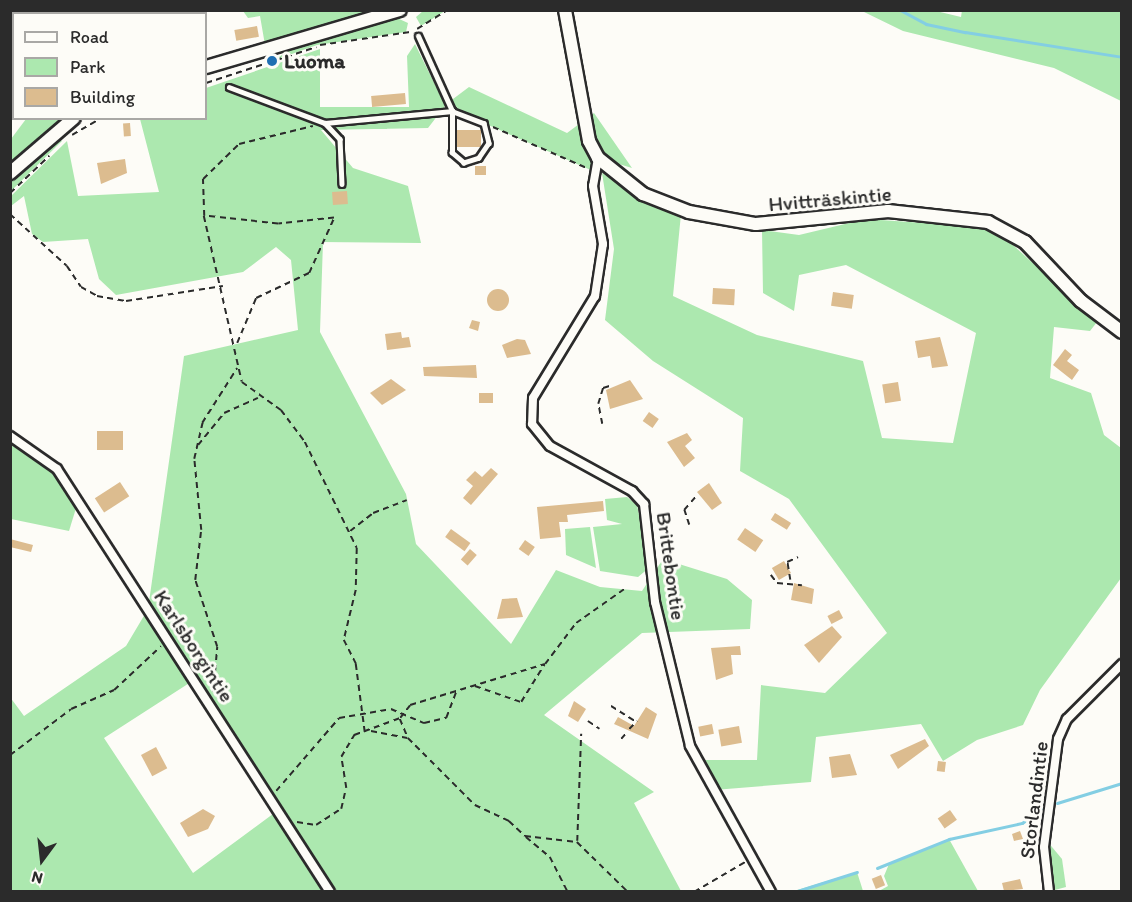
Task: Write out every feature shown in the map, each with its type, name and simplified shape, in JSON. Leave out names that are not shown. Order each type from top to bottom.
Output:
[{"type":"street","points":[[207,67],[400,10]]},
{"type":"street","name":"Hvitträskintie","points":[[565,10],[582,118],[598,158],[624,182],[664,204],[756,224],[888,211],[988,222],[1025,242],[1082,301],[1122,332]]},
{"type":"street","points":[[10,173],[72,120]]},
{"type":"street","name":"Brittebontie","points":[[598,158],[593,171],[603,244],[595,296],[533,398],[532,424],[550,446],[632,490],[644,504],[655,602],[690,746],[771,891]]},
{"type":"street","name":"Karlsborgintie","points":[[10,436],[38,450],[57,469],[330,891]]},
{"type":"street","name":"Storlandintie","points":[[1049,891],[1044,847],[1058,739],[1067,719],[1122,664]]},
{"type":"lane","points":[[229,87],[325,123],[452,111],[484,123],[486,152],[464,163],[448,142],[452,111],[418,36]]},
{"type":"lane","points":[[325,123],[340,140],[342,184]]},
{"type":"path","points":[[207,83],[320,45],[406,34],[448,10]]},
{"type":"path","points":[[70,136],[98,120]]},
{"type":"path","points":[[325,123],[239,144],[203,180],[204,216],[224,286],[237,344],[238,368],[242,382],[259,398],[280,410],[305,442],[357,548],[356,590],[344,640],[356,664],[360,711],[365,732]]},
{"type":"path","points":[[484,123],[593,171]]},
{"type":"path","points":[[10,193],[56,148]]},
{"type":"path","points":[[10,214],[67,266],[81,286],[97,296],[126,300],[224,286]]},
{"type":"path","points":[[204,216],[278,224],[334,218],[309,273],[256,298],[237,344]]},
{"type":"path","points":[[208,700],[215,689],[217,647],[195,580],[201,530],[194,485],[197,446],[211,406],[238,368]]},
{"type":"path","points":[[602,423],[598,404],[603,388],[613,385]]},
{"type":"path","points":[[197,446],[224,413],[259,398]]},
{"type":"path","points":[[689,525],[684,510],[698,495]]},
{"type":"path","points":[[349,532],[373,513],[407,500]]},
{"type":"path","points":[[791,581],[787,562],[798,557]]},
{"type":"path","points":[[771,575],[777,583],[791,581],[802,585]]},
{"type":"path","points":[[474,686],[521,702],[536,686],[545,664],[576,623],[627,587]]},
{"type":"path","points":[[10,755],[70,709],[114,690],[145,656],[169,640]]},
{"type":"path","points":[[287,822],[316,825],[341,809],[345,798],[343,748],[354,735],[400,718],[410,705],[456,689],[474,686],[545,664]]},
{"type":"path","points":[[271,799],[291,767],[339,717],[360,711],[403,712],[424,723],[446,718],[456,689]]},
{"type":"path","points":[[611,706],[636,721],[621,739]]},
{"type":"path","points":[[625,721],[628,717]]},
{"type":"path","points":[[400,718],[408,738],[475,805],[509,821],[550,857],[568,891]]},
{"type":"path","points":[[588,721],[600,729]]},
{"type":"path","points":[[371,730],[408,738]]},
{"type":"path","points":[[577,842],[581,734]]},
{"type":"path","points":[[525,836],[577,842],[628,891]]},
{"type":"path","points":[[694,891],[752,859]]},
{"type":"green space","points":[[962,10],[1121,11],[1121,101],[1054,68],[903,31],[862,11],[936,11],[961,17]]},
{"type":"green space","points":[[243,11],[383,11],[265,45],[260,16],[248,18]]},
{"type":"green space","points":[[423,11],[445,11],[421,26],[416,17]]},
{"type":"green space","points":[[397,18],[408,23],[406,32],[317,45],[275,60],[290,49]]},
{"type":"green space","points":[[415,44],[445,105],[469,87],[567,133],[594,113],[632,168],[599,158],[593,171],[445,106],[428,128],[321,130],[353,168],[408,186],[421,243],[323,242],[320,332],[406,494],[416,544],[511,644],[556,570],[600,587],[642,591],[663,559],[727,579],[752,600],[750,629],[642,633],[544,715],[654,792],[634,803],[681,891],[11,891],[10,697],[24,716],[126,646],[148,609],[184,356],[298,330],[291,260],[276,247],[243,272],[116,295],[99,279],[88,239],[43,242],[32,234],[24,196],[11,206],[11,196],[67,141],[78,196],[159,192],[140,120],[207,120],[207,88],[320,49],[320,107],[409,107],[407,56]],"holes":[[[194,680],[277,811],[193,873],[104,738]]]},
{"type":"green space","points":[[25,120],[63,120],[11,165],[11,139]]},
{"type":"green space","points":[[57,137],[62,141],[11,191],[11,181]]},
{"type":"green space","points":[[602,173],[654,205],[681,214],[673,296],[757,335],[863,361],[882,438],[953,443],[976,333],[846,265],[799,275],[794,311],[763,293],[762,230],[799,235],[866,219],[982,227],[1013,245],[1097,322],[1090,331],[1054,327],[1050,378],[1091,393],[1104,435],[1121,448],[1121,578],[1040,690],[1023,725],[977,740],[943,761],[921,724],[816,737],[811,782],[714,790],[696,760],[757,760],[761,685],[825,693],[887,633],[789,499],[740,471],[743,418],[653,361],[605,320],[614,249]]},
{"type":"green space","points":[[10,444],[43,461],[77,505],[69,531],[11,519]]},
{"type":"green space","points":[[627,497],[637,505],[650,567],[638,577],[600,571],[593,527],[622,524],[607,520],[605,499]]},
{"type":"green space","points":[[590,527],[596,568],[566,555],[565,529]]},
{"type":"green space","points":[[949,839],[978,891],[879,891],[888,886],[884,876],[889,864]]},
{"type":"green space","points":[[1047,841],[1062,859],[1066,887],[1051,891]]},
{"type":"green space","points":[[857,872],[863,891],[794,891]]},
{"type":"building","points":[[257,26],[259,37],[236,41],[234,30]]},
{"type":"building","points":[[405,93],[406,104],[372,107],[371,96]]},
{"type":"building","points":[[123,123],[130,123],[131,136],[124,136]]},
{"type":"building","points":[[456,130],[481,130],[481,147],[456,147]]},
{"type":"building","points":[[125,159],[127,173],[101,184],[97,163]]},
{"type":"building","points":[[475,166],[486,166],[486,175],[475,175]]},
{"type":"building","points":[[347,191],[348,204],[333,205],[332,192]]},
{"type":"building","points":[[713,288],[735,289],[734,305],[712,304]]},
{"type":"building","points":[[498,289],[506,292],[509,300],[506,308],[498,311],[490,308],[487,300],[490,292]]},
{"type":"building","points":[[833,292],[854,295],[852,309],[831,306]]},
{"type":"building","points":[[472,320],[480,322],[478,331],[469,328]]},
{"type":"building","points":[[401,332],[402,338],[409,337],[411,347],[387,350],[385,334]]},
{"type":"building","points":[[940,337],[948,366],[932,368],[930,356],[918,358],[915,341]]},
{"type":"building","points":[[517,339],[525,340],[531,354],[507,358],[502,345]]},
{"type":"building","points":[[1065,349],[1072,355],[1067,361],[1079,370],[1072,380],[1053,365]]},
{"type":"building","points":[[476,365],[477,378],[424,376],[423,367]]},
{"type":"building","points":[[391,379],[406,390],[382,405],[370,393]]},
{"type":"building","points":[[630,380],[643,399],[610,409],[606,390]]},
{"type":"building","points":[[898,382],[901,401],[885,403],[882,385]]},
{"type":"building","points":[[479,393],[493,393],[493,403],[479,403]]},
{"type":"building","points":[[649,412],[659,419],[653,428],[643,421]]},
{"type":"building","points":[[97,431],[123,431],[123,450],[97,450]]},
{"type":"building","points":[[687,433],[692,440],[685,446],[695,458],[684,467],[667,442]]},
{"type":"building","points":[[491,468],[498,474],[471,505],[463,498],[473,486],[466,480],[475,471],[482,477]]},
{"type":"building","points":[[120,482],[129,496],[104,513],[95,498]]},
{"type":"building","points":[[709,483],[722,503],[712,510],[697,492]]},
{"type":"building","points":[[603,501],[604,511],[567,515],[568,522],[559,522],[561,537],[540,539],[537,507]]},
{"type":"building","points":[[775,513],[791,523],[787,530],[771,520]]},
{"type":"building","points":[[745,528],[763,540],[755,552],[737,540]]},
{"type":"building","points":[[451,529],[470,543],[465,551],[445,537]]},
{"type":"building","points":[[10,539],[33,545],[31,552],[10,547]]},
{"type":"building","points":[[525,540],[535,547],[529,556],[519,549]]},
{"type":"building","points":[[470,549],[477,555],[468,565],[461,560]]},
{"type":"building","points":[[784,561],[791,573],[779,580],[772,568]]},
{"type":"building","points":[[794,583],[814,589],[812,604],[791,600]]},
{"type":"building","points":[[517,598],[523,617],[497,619],[502,599]]},
{"type":"building","points":[[839,610],[843,618],[832,624],[827,616]]},
{"type":"building","points":[[832,626],[842,637],[819,663],[804,645]]},
{"type":"building","points":[[740,646],[741,655],[731,655],[733,674],[716,680],[711,648]]},
{"type":"building","points":[[574,701],[586,709],[578,722],[568,716]]},
{"type":"building","points":[[646,707],[657,714],[648,739],[614,724],[618,717],[634,726]]},
{"type":"building","points":[[712,724],[714,734],[700,736],[698,727]]},
{"type":"building","points":[[739,726],[742,743],[721,746],[718,730]]},
{"type":"building","points":[[925,739],[929,746],[898,769],[890,755]]},
{"type":"building","points":[[156,747],[167,768],[152,776],[141,755]]},
{"type":"building","points":[[850,754],[857,775],[832,778],[829,757]]},
{"type":"building","points":[[938,761],[946,762],[945,772],[937,771]]},
{"type":"building","points":[[203,809],[215,816],[208,829],[188,837],[180,823]]},
{"type":"building","points":[[950,810],[957,820],[945,828],[938,819]]},
{"type":"building","points":[[1020,831],[1023,839],[1014,841],[1012,834]]},
{"type":"building","points":[[881,875],[885,885],[876,889],[872,879]]},
{"type":"building","points":[[1020,879],[1023,889],[1004,891],[1002,883]]},
{"type":"waterway","points":[[900,10],[926,24],[1122,57]]},
{"type":"waterway","points":[[1057,803],[1122,783]]},
{"type":"waterway","points":[[877,868],[949,839],[1022,823],[1043,807]]},
{"type":"waterway","points":[[794,892],[857,872]]},
{"type":"place","name":"Luoma","points":[[272,61]]}]
